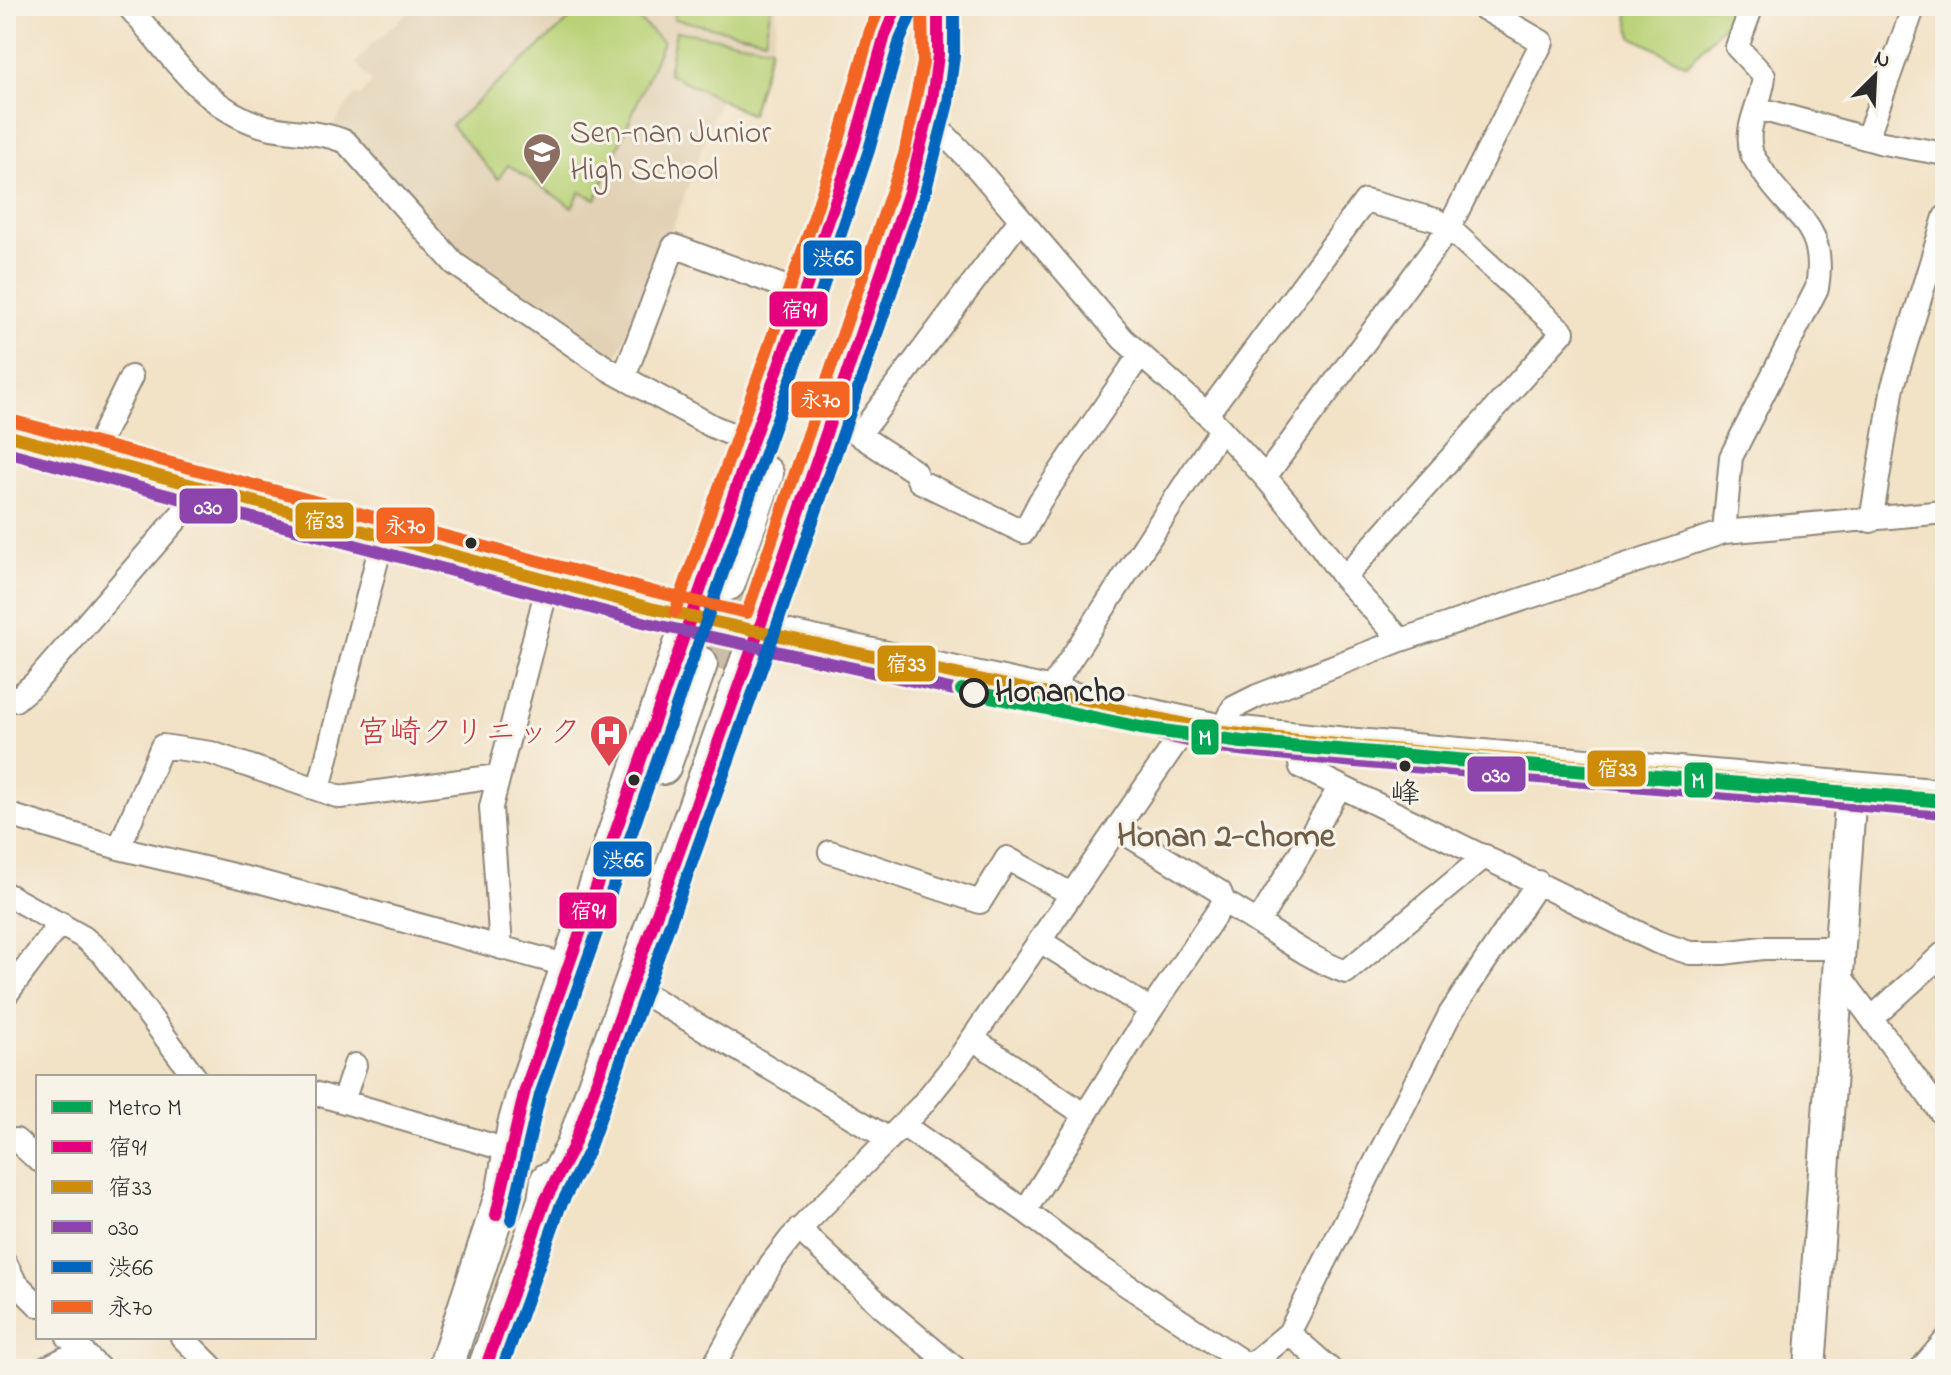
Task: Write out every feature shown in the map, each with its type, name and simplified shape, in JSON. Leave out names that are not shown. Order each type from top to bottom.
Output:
[{"type":"main road","points":[[897,6],[894,81],[878,146],[739,585],[893,175],[916,98],[937,6]]},
{"type":"main road","points":[[504,1190],[525,1090],[804,294],[854,145],[885,35],[897,6]]},
{"type":"main road","points":[[485,1369],[545,1201],[573,1147],[758,632],[889,251],[927,129],[939,65],[937,6]]},
{"type":"main road","points":[[6,435],[651,608],[1223,732],[1945,797]]},
{"type":"main road","points":[[445,1369],[504,1190],[533,1129],[710,666],[554,1140],[545,1201]]},
{"type":"street","points":[[128,6],[192,83],[219,103],[265,127],[330,135],[346,142],[455,264],[513,306],[624,377],[712,426],[752,443]]},
{"type":"street","points":[[1265,477],[1449,228],[1542,42],[1480,6]]},
{"type":"street","points":[[1724,532],[1731,457],[1817,288],[1820,271],[1810,227],[1774,191],[1752,154],[1751,118],[1763,90],[1764,76],[1737,47],[1752,6]]},
{"type":"street","points":[[1867,138],[1914,6]]},
{"type":"street","points":[[1757,108],[1867,138],[1945,154]]},
{"type":"street","points":[[927,129],[946,136],[1140,355],[1214,422],[1265,477],[1301,519],[1344,578],[1401,640]]},
{"type":"street","points":[[1047,695],[1214,422],[1365,201],[1436,220],[1449,228],[1563,332],[1344,578]]},
{"type":"street","points":[[1871,521],[1893,386],[1945,217]]},
{"type":"street","points":[[1020,220],[859,435],[914,471],[919,481],[1024,532],[1040,501],[1140,355]]},
{"type":"street","points":[[624,377],[674,246],[804,294]]},
{"type":"street","points":[[95,459],[103,434],[131,377]]},
{"type":"street","points":[[6,698],[15,700],[35,683],[203,489]]},
{"type":"street","points":[[1223,732],[1233,708],[1257,696],[1401,640],[1724,532],[1945,512]]},
{"type":"street","points":[[319,789],[383,536]]},
{"type":"street","points":[[501,948],[491,807],[549,580]]},
{"type":"street","points":[[712,1369],[771,1264],[799,1229],[921,1106],[973,1039],[1188,725]]},
{"type":"street","points":[[1294,740],[1301,767],[1657,942],[1690,953],[1763,948],[1838,960]]},
{"type":"street","points":[[119,848],[162,746],[211,753],[340,797],[498,776]]},
{"type":"street","points":[[1259,921],[1340,787]]},
{"type":"street","points":[[1810,1369],[1851,790]]},
{"type":"street","points":[[6,814],[119,848],[258,881],[569,966]]},
{"type":"street","points":[[1118,829],[1220,892],[1224,902],[1325,964],[1346,972],[1485,856]]},
{"type":"street","points":[[830,852],[980,902],[1007,858],[1071,894]]},
{"type":"street","points":[[630,985],[896,1132],[1025,1211],[1098,1266],[1248,1368],[1289,1333],[1450,1014],[1538,882]]},
{"type":"street","points":[[6,894],[60,923],[103,954],[194,1075]]},
{"type":"street","points":[[1025,1211],[1151,1010],[1224,902]]},
{"type":"street","points":[[6,995],[60,923]]},
{"type":"street","points":[[1040,941],[1151,1010]]},
{"type":"street","points":[[1872,1018],[1945,952]]},
{"type":"street","points":[[1838,960],[1872,1018],[1945,1118]]},
{"type":"street","points":[[973,1039],[1085,1115]]},
{"type":"street","points":[[343,1101],[355,1065]]},
{"type":"street","points":[[316,1094],[511,1151]]},
{"type":"street","points":[[16,1140],[36,1158]]},
{"type":"street","points":[[799,1229],[946,1366]]},
{"type":"street","points":[[6,1264],[15,1282],[36,1303]]},
{"type":"street","points":[[1289,1333],[1330,1369]]},
{"type":"street","points":[[184,1339],[214,1369]]},
{"type":"street","points":[[44,1369],[72,1341],[100,1369]]},
{"type":"street","points":[[1921,1369],[1945,1341]]},
{"type":"shaded area","name":"Sen-nan Junior High School","points":[[416,6],[777,6],[771,47],[677,31],[669,73],[720,99],[670,235],[616,359],[581,341],[463,261],[331,128],[355,95],[360,96],[372,82],[356,63],[372,44]]},
{"type":"green space","points":[[585,6],[624,6],[663,42],[596,199],[580,192],[572,207],[508,165],[498,179],[451,125]]},
{"type":"green space","points":[[676,6],[771,6],[765,39],[674,19]]},
{"type":"green space","points":[[1626,6],[1744,6],[1736,29],[1722,26],[1687,65],[1632,37]]},
{"type":"green space","points":[[676,31],[771,47],[751,115],[668,73]]},
{"type":"tunnel","points":[[720,669],[749,588]]},
{"type":"metro line","name":"M","points":[[962,690],[1141,728],[1242,742],[1945,801]]},
{"type":"transit line","name":"永70","points":[[675,612],[808,235],[880,6]]},
{"type":"transit line","name":"宿91","points":[[496,1215],[525,1090],[804,294],[854,145],[885,35],[897,6]]},
{"type":"transit line","name":"永70","points":[[10,420],[655,592],[747,613],[904,155],[923,63],[922,6]]},
{"type":"transit line","name":"宿91","points":[[485,1369],[545,1201],[573,1147],[758,632],[909,192],[932,100],[938,55],[938,6]]},
{"type":"transit line","name":"渋66","points":[[502,1369],[560,1207],[588,1152],[773,637],[924,197],[948,103],[954,55],[954,6]]},
{"type":"transit line","name":"渋66","points":[[511,1220],[540,1095],[819,299],[869,150],[900,40],[912,12]]},
{"type":"transit line","name":"宿33","points":[[6,435],[651,608],[1223,732],[1945,797]]},
{"type":"transit line","name":"030","points":[[6,452],[647,623],[1220,748],[1944,813]]},
{"type":"place","name":"Sen-nan Junior High School","points":[[542,186]]},
{"type":"place","name":"Honancho","points":[[974,693]]},
{"type":"place","name":"峰","points":[[1405,766]]},
{"type":"place","name":"宮崎クリニック","points":[[609,768]]},
{"type":"district","name":"Honan 2-chome","points":[[1226,838]]}]
